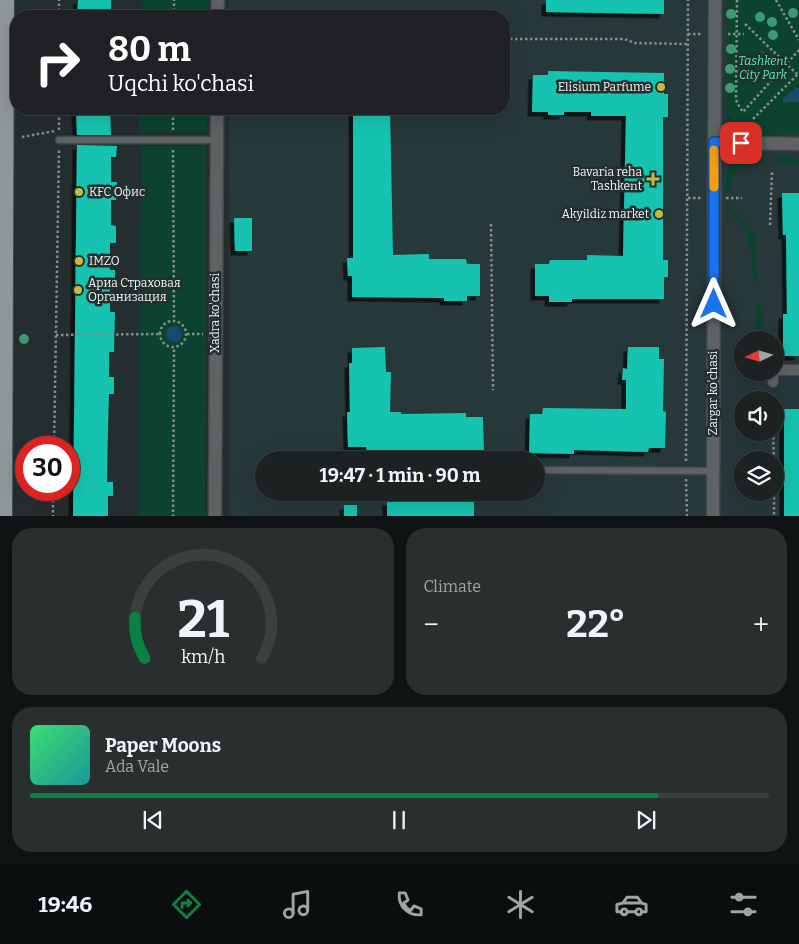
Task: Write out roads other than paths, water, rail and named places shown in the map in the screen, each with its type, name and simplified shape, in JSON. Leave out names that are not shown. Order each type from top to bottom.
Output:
[{"type":"main road","points":[[5,516],[7,0]]},
{"type":"main road","points":[[0,407],[4,428]]},
{"type":"street","name":"Zargar ko'chasi","points":[[713,516],[715,0]]},
{"type":"street","name":"Xadra ko'chasi","points":[[215,516],[216,115]]},
{"type":"street","points":[[714,142],[799,144]]},
{"type":"street","points":[[784,373],[799,370]]},
{"type":"lane","points":[[59,140],[216,140]]},
{"type":"lane","points":[[545,470],[713,471]]},
{"type":"water","points":[[761,49],[775,62],[764,76],[761,77]]},
{"type":"water","points":[[795,88],[799,88],[799,102],[783,102],[783,99]]},
{"type":"water","points":[[171,326],[177,326],[182,331],[180,340],[171,342],[166,337],[166,331]]},
{"type":"place","name":"Elisium Parfume","points":[[661,87]]},
{"type":"place","name":"Bavaria reha Tashkent","points":[[653,179]]},
{"type":"place","name":"KFC Офис","points":[[79,192]]},
{"type":"place","name":"Akyildiz market","points":[[659,214]]},
{"type":"place","name":"IMZO","points":[[79,261]]},
{"type":"place","name":"Ариа Страховая Организация","points":[[78,290]]},
{"type":"park label","name":"Tashkent City Park","points":[[763,68]]}]
